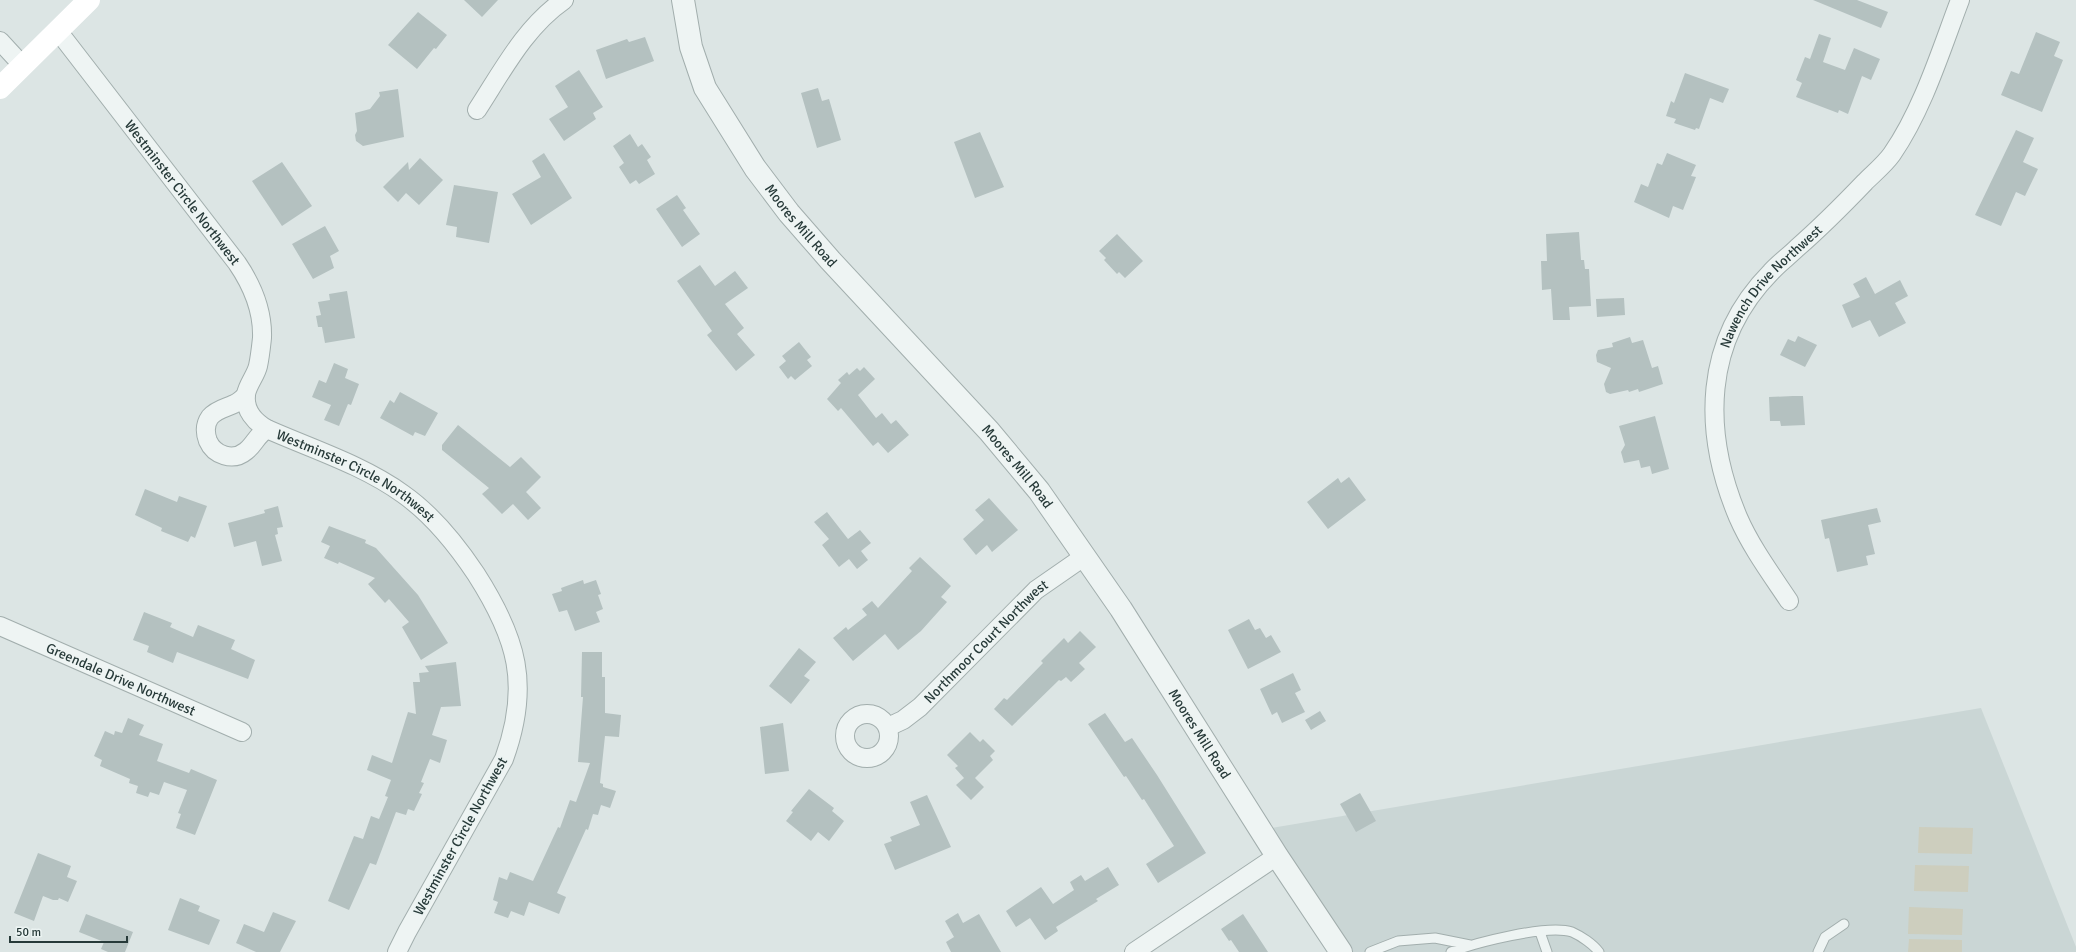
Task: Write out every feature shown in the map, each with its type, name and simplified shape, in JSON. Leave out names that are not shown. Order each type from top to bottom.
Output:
[{"type":"main road","points":[[8,75],[58,31],[89,0]]},
{"type":"street","points":[[477,110],[531,29],[551,9],[564,0]]},
{"type":"street","name":"Moores Mill Road","points":[[684,0],[691,47],[705,88],[755,168],[785,207],[830,260],[1010,455],[1039,491],[1085,556],[1166,679],[1277,856],[1341,952]]},
{"type":"street","name":"Nawench Drive Northwest","points":[[1789,601],[1758,554],[1739,518],[1730,496],[1718,448],[1714,422],[1714,393],[1719,360],[1733,324],[1758,285],[1844,204],[1891,155],[1907,130],[1960,0]]},
{"type":"street","name":"Westminster Circle Northwest","points":[[58,31],[233,256],[249,280],[258,308],[262,337],[258,366],[246,395],[248,408],[252,416],[258,424],[267,429],[372,475],[403,494],[431,518],[461,552],[495,604],[509,634],[517,669],[518,690],[517,714],[512,737],[504,759],[397,952]]},
{"type":"street","points":[[0,41],[8,75]]},
{"type":"street","points":[[246,395],[236,404],[220,409],[211,416],[206,431],[210,445],[217,452],[223,455],[237,456],[246,451],[258,435],[267,429]]},
{"type":"street","name":"Northmoor Court Northwest","points":[[888,727],[903,720],[920,707],[1036,590],[1085,556]]},
{"type":"street","name":"Greendale Drive Northwest","points":[[0,626],[242,732]]},
{"type":"street","points":[[1134,952],[1277,856]]},
{"type":"lane","points":[[1818,952],[1825,937],[1844,924]]},
{"type":"lane","points":[[1540,932],[1547,952]]},
{"type":"lane","points":[[1451,952],[1470,945],[1540,932],[1571,932],[1594,946],[1599,952]]},
{"type":"lane","points":[[1370,952],[1398,941],[1435,938],[1470,945]]},
{"type":"shaded area","points":[[1981,708],[2076,947],[2076,952],[1331,952],[1254,831]]},
{"type":"green space","points":[[1919,827],[1973,828],[1972,854],[1918,853]]},
{"type":"green space","points":[[1915,865],[1969,866],[1968,892],[1914,891]]},
{"type":"green space","points":[[1909,907],[1963,909],[1962,935],[1908,934]]},
{"type":"green space","points":[[1909,939],[1962,940],[1962,952],[1908,952]]},
{"type":"building","points":[[464,0],[498,0],[482,17]]},
{"type":"building","points":[[1813,0],[1857,0],[1888,12],[1881,28]]},
{"type":"building","points":[[418,12],[447,35],[417,69],[388,45]]},
{"type":"building","points":[[2036,32],[2060,42],[2054,56],[2063,60],[2042,112],[2001,95],[2011,71],[2019,74]]},
{"type":"building","points":[[1819,34],[1831,38],[1823,62],[1845,70],[1854,48],[1880,59],[1871,80],[1862,76],[1848,114],[1839,110],[1838,113],[1796,97],[1802,83],[1796,80],[1805,57],[1810,59]]},
{"type":"building","points":[[645,37],[654,61],[606,79],[596,50],[627,39],[629,42]]},
{"type":"building","points":[[579,70],[603,107],[593,113],[596,119],[564,141],[549,119],[568,107],[555,86]]},
{"type":"building","points":[[1685,73],[1729,89],[1723,103],[1710,98],[1699,129],[1696,128],[1695,130],[1674,123],[1676,119],[1666,116],[1671,101],[1674,103]]},
{"type":"building","points":[[818,88],[822,101],[829,99],[841,140],[817,148],[801,93]]},
{"type":"building","points":[[398,89],[404,137],[363,146],[356,141],[355,135],[357,131],[355,113],[370,109],[380,96],[379,92]]},
{"type":"building","points":[[2016,130],[2034,138],[2023,162],[2038,169],[2025,196],[2016,192],[2001,226],[1975,215]]},
{"type":"building","points":[[980,132],[1004,187],[975,198],[954,142]]},
{"type":"building","points":[[630,134],[638,147],[642,144],[651,157],[647,160],[655,174],[639,184],[636,180],[630,184],[619,167],[624,163],[613,146]]},
{"type":"building","points":[[544,153],[572,198],[531,225],[512,194],[541,177],[532,161]]},
{"type":"building","points":[[1667,153],[1696,165],[1691,176],[1696,177],[1683,210],[1673,206],[1669,218],[1634,202],[1641,184],[1648,187],[1657,163],[1662,165]]},
{"type":"building","points":[[420,158],[443,180],[419,205],[406,193],[398,202],[383,187],[408,162],[409,170]]},
{"type":"building","points":[[282,162],[312,206],[282,226],[252,181]]},
{"type":"building","points":[[454,185],[498,192],[489,243],[456,237],[457,227],[446,225]]},
{"type":"building","points":[[677,195],[686,208],[683,210],[700,234],[682,247],[656,209]]},
{"type":"building","points":[[325,226],[339,251],[330,256],[334,268],[313,279],[292,244]]},
{"type":"building","points":[[1579,232],[1581,260],[1584,260],[1585,269],[1589,269],[1591,306],[1569,307],[1570,320],[1553,320],[1551,289],[1542,290],[1541,261],[1547,261],[1546,234]]},
{"type":"building","points":[[1117,234],[1143,261],[1125,278],[1119,272],[1117,274],[1104,260],[1106,258],[1099,251]]},
{"type":"building","points":[[700,265],[715,286],[735,271],[748,288],[725,304],[744,328],[737,334],[755,355],[736,371],[707,335],[712,331],[677,281]]},
{"type":"building","points":[[1866,277],[1875,294],[1900,280],[1908,296],[1895,303],[1906,323],[1879,337],[1870,320],[1852,328],[1842,305],[1860,297],[1853,284]]},
{"type":"building","points":[[347,291],[355,338],[325,343],[322,327],[318,327],[316,316],[321,315],[318,302],[330,300],[329,294]]},
{"type":"building","points":[[1624,298],[1625,315],[1597,317],[1596,299]]},
{"type":"building","points":[[1798,336],[1817,345],[1805,367],[1780,355],[1788,339],[1795,342]]},
{"type":"building","points":[[1630,337],[1632,343],[1643,340],[1652,368],[1658,366],[1663,384],[1639,392],[1638,389],[1629,392],[1628,390],[1610,394],[1606,392],[1604,384],[1611,368],[1597,362],[1596,355],[1598,350],[1613,347],[1612,343]]},
{"type":"building","points":[[799,342],[811,357],[807,360],[812,366],[795,380],[791,376],[788,379],[779,367],[786,361],[782,356]]},
{"type":"building","points":[[334,363],[348,369],[345,378],[359,384],[351,405],[348,404],[339,426],[324,420],[331,405],[312,397],[319,380],[326,383]]},
{"type":"building","points":[[864,367],[875,379],[858,395],[876,418],[882,413],[891,424],[896,420],[909,435],[888,453],[878,442],[873,446],[841,408],[838,411],[827,399],[841,383],[838,380],[847,372],[849,375],[857,368],[860,371]]},
{"type":"building","points":[[400,392],[438,413],[425,436],[415,432],[413,436],[380,418],[390,400],[394,403]]},
{"type":"building","points":[[1803,396],[1805,425],[1781,426],[1780,421],[1770,421],[1769,397]]},
{"type":"building","points":[[1655,416],[1669,469],[1652,474],[1650,466],[1641,468],[1639,460],[1624,463],[1621,452],[1625,445],[1619,426]]},
{"type":"building","points":[[458,425],[510,467],[521,457],[541,477],[526,492],[541,508],[528,520],[513,504],[502,514],[482,494],[489,488],[442,450],[442,445]]},
{"type":"building","points":[[1349,477],[1366,500],[1328,529],[1307,502],[1338,478],[1341,483]]},
{"type":"building","points":[[145,489],[177,502],[179,496],[207,506],[195,538],[191,536],[188,542],[161,531],[162,528],[135,515]]},
{"type":"building","points":[[989,498],[1018,530],[992,552],[987,545],[976,555],[963,539],[984,520],[975,510]]},
{"type":"building","points":[[278,506],[283,527],[277,528],[278,534],[275,535],[282,561],[262,566],[256,541],[234,547],[228,523],[265,513],[264,510]]},
{"type":"building","points":[[1877,508],[1881,522],[1868,525],[1875,554],[1866,556],[1868,565],[1837,572],[1829,538],[1825,539],[1821,520]]},
{"type":"building","points":[[827,512],[848,539],[860,530],[871,543],[861,551],[868,560],[857,569],[849,559],[839,567],[822,545],[829,539],[814,522]]},
{"type":"building","points":[[329,526],[366,540],[365,543],[376,548],[418,595],[448,643],[421,660],[402,627],[409,622],[389,599],[385,603],[368,584],[375,578],[339,562],[338,564],[324,558],[330,546],[321,542]]},
{"type":"building","points":[[920,557],[951,586],[941,597],[947,602],[921,631],[898,650],[885,634],[853,661],[833,638],[846,627],[848,630],[867,615],[862,609],[872,601],[878,608],[912,571],[909,568]]},
{"type":"building","points":[[583,580],[584,584],[596,580],[601,594],[598,595],[603,609],[596,612],[600,622],[575,631],[567,610],[559,612],[552,594],[562,591],[561,588]]},
{"type":"building","points":[[144,612],[172,623],[170,627],[193,637],[198,625],[235,640],[231,649],[255,660],[248,679],[177,652],[173,663],[147,652],[149,646],[133,640]]},
{"type":"building","points":[[1249,619],[1255,630],[1260,628],[1266,638],[1271,635],[1281,652],[1248,669],[1228,630]]},
{"type":"building","points":[[1080,631],[1096,647],[1079,663],[1085,669],[1071,682],[1066,677],[1061,681],[1059,680],[1012,726],[994,709],[1004,698],[1007,700],[1043,663],[1041,661],[1064,638],[1068,643]]},
{"type":"building","points":[[799,648],[816,662],[804,676],[810,680],[791,704],[769,686]]},
{"type":"building","points":[[582,652],[602,652],[602,677],[605,677],[605,713],[621,715],[619,737],[605,736],[600,783],[603,784],[603,787],[616,791],[610,808],[601,805],[598,815],[593,814],[588,830],[586,829],[557,893],[566,897],[559,914],[529,902],[524,916],[511,911],[508,918],[494,913],[498,902],[493,900],[499,877],[507,880],[510,872],[533,881],[558,827],[560,828],[570,800],[576,802],[590,763],[578,762],[583,697],[581,697]]},
{"type":"building","points":[[456,662],[461,706],[441,707],[432,735],[447,740],[440,763],[430,759],[421,782],[424,783],[419,793],[422,794],[414,811],[408,809],[406,815],[396,812],[376,865],[370,863],[349,910],[328,901],[354,836],[363,839],[371,816],[379,819],[388,797],[385,796],[391,780],[367,770],[372,755],[392,763],[408,712],[416,714],[413,682],[420,682],[419,673],[429,672],[425,666]]},
{"type":"building","points":[[1293,673],[1301,690],[1295,693],[1305,712],[1282,723],[1277,712],[1272,715],[1260,689]]},
{"type":"building","points":[[1320,711],[1326,721],[1311,730],[1305,720]]},
{"type":"building","points":[[1105,713],[1125,742],[1132,738],[1206,853],[1158,883],[1146,864],[1174,846],[1144,799],[1142,800],[1126,776],[1124,777],[1088,724]]},
{"type":"building","points":[[128,718],[144,725],[139,735],[163,744],[157,761],[189,773],[191,769],[217,780],[195,835],[176,828],[181,814],[178,813],[187,790],[164,782],[159,795],[150,792],[148,797],[136,793],[138,786],[129,783],[130,779],[100,766],[102,760],[94,756],[105,731],[114,735],[115,731],[122,733]]},
{"type":"building","points":[[783,723],[789,771],[765,774],[760,727]]},
{"type":"building","points":[[970,732],[980,742],[983,739],[995,751],[990,756],[993,760],[975,778],[984,787],[971,800],[956,785],[964,778],[955,768],[958,766],[947,755]]},
{"type":"building","points":[[809,789],[834,808],[832,811],[844,821],[829,841],[818,832],[811,841],[786,821],[793,812],[791,811]]},
{"type":"building","points":[[1360,793],[1376,821],[1356,832],[1340,804]]},
{"type":"building","points":[[927,795],[951,847],[895,870],[884,844],[892,841],[890,837],[920,825],[910,802]]},
{"type":"building","points":[[38,853],[71,866],[67,877],[77,881],[68,902],[59,898],[58,900],[53,900],[43,896],[34,921],[14,913]]},
{"type":"building","points":[[1108,867],[1119,885],[1096,899],[1098,901],[1056,927],[1058,931],[1045,940],[1030,918],[1016,927],[1006,911],[1041,887],[1053,904],[1074,890],[1070,882],[1081,875],[1085,881]]},
{"type":"building","points":[[180,898],[200,906],[198,911],[220,920],[209,945],[168,930]]},
{"type":"building","points":[[273,912],[296,921],[280,952],[256,952],[236,943],[244,924],[264,932]]},
{"type":"building","points":[[958,913],[963,923],[979,914],[1001,952],[951,952],[946,942],[954,937],[945,921]]},
{"type":"building","points":[[86,914],[133,932],[125,952],[108,952],[101,949],[104,942],[79,932]]},
{"type":"building","points":[[1243,914],[1268,952],[1239,952],[1221,929]]}]
